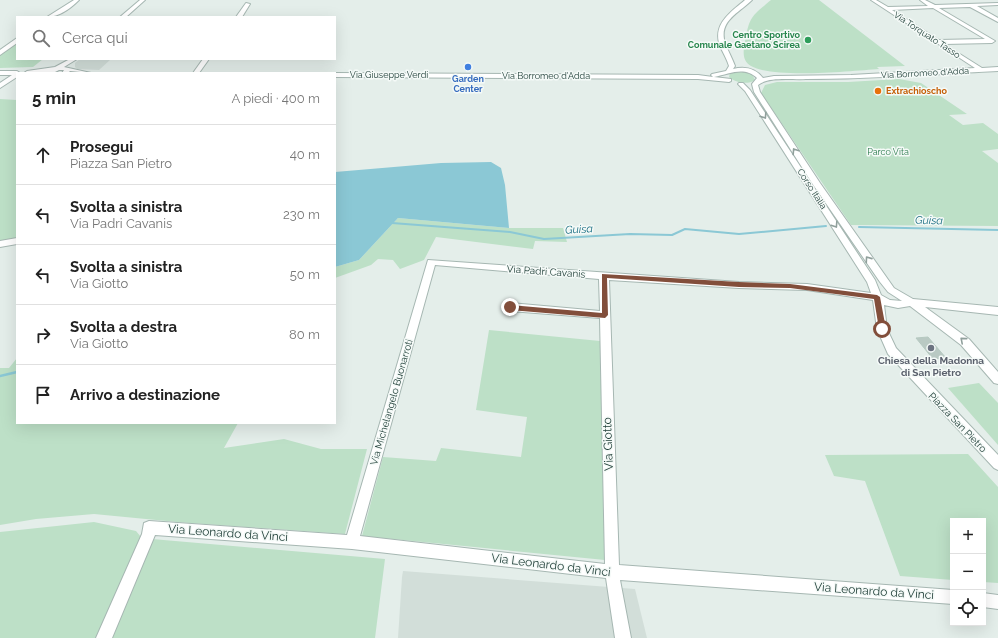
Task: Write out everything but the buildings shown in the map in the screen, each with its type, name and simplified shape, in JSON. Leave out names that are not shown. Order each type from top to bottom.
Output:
[{"type":"street","points":[[52,16],[77,0]]},
{"type":"street","points":[[124,16],[143,0]]},
{"type":"street","points":[[728,80],[725,76],[732,66],[721,43],[720,34],[722,26],[726,19],[749,0]]},
{"type":"street","name":"Via Torquato Tasso","points":[[872,0],[998,78]]},
{"type":"street","points":[[922,0],[995,41]]},
{"type":"street","points":[[961,0],[998,20]]},
{"type":"street","points":[[240,16],[248,4]]},
{"type":"street","points":[[886,9],[998,4]]},
{"type":"street","name":"Corso Italia","points":[[720,34],[735,62],[758,76],[756,92],[816,183],[892,290],[907,300]]},
{"type":"street","points":[[0,52],[16,41]]},
{"type":"street","points":[[939,42],[995,41]]},
{"type":"street","points":[[67,70],[72,60]]},
{"type":"street","points":[[53,70],[72,60]]},
{"type":"street","points":[[197,72],[205,60]]},
{"type":"street","name":"Via Borromeo d'Adda","points":[[443,75],[704,77],[728,80],[741,84],[783,78],[851,77],[998,69]]},
{"type":"street","points":[[36,72],[67,70],[81,72]]},
{"type":"street","name":"Via Borromeo d'Adda","points":[[650,77],[712,75],[738,70],[774,76],[851,77]]},
{"type":"street","points":[[0,73],[16,74]]},
{"type":"street","points":[[0,86],[16,75]]},
{"type":"street","name":"Via Giuseppe Verdi","points":[[336,75],[443,75]]},
{"type":"street","name":"Corso Italia","points":[[741,84],[747,90],[872,282],[877,297]]},
{"type":"street","points":[[0,244],[16,241]]},
{"type":"street","name":"Via Padri Cavanis","points":[[430,262],[739,285],[796,286],[877,297]]},
{"type":"street","name":"Via Michelangelo Buonarroti","points":[[352,542],[430,262]]},
{"type":"street","name":"Via Giotto","points":[[604,276],[612,572],[623,638]]},
{"type":"street","points":[[877,297],[881,301],[895,305],[906,304],[907,300]]},
{"type":"street","name":"Piazza San Pietro","points":[[877,297],[882,329],[892,351],[998,464]]},
{"type":"street","points":[[907,300],[998,311]]},
{"type":"street","points":[[907,300],[965,342],[998,380]]},
{"type":"street","points":[[510,307],[605,315]]},
{"type":"street","name":"Via Leonardo da Vinci","points":[[104,638],[148,534],[149,528],[352,542],[612,572],[950,597]]},
{"type":"street","points":[[986,600],[998,602]]},
{"type":"shaded area","points":[[79,60],[110,60],[99,70],[77,69],[75,67],[75,63]]},
{"type":"shaded area","points":[[403,571],[635,589],[647,638],[398,638]]},
{"type":"green space","name":"Centro Sportivo Comunale Gaetano Scirea","points":[[771,0],[819,0],[905,66],[877,67],[879,69],[850,71],[794,73],[762,70],[751,66],[748,64],[744,56],[744,45],[748,27],[755,14]]},
{"type":"green space","points":[[16,42],[16,60],[42,60],[33,67],[0,68],[0,53]]},
{"type":"green space","points":[[739,71],[752,74],[755,80],[752,82],[742,83],[729,77],[730,73]]},
{"type":"green space","name":"Parco Vita","points":[[899,79],[921,83],[967,114],[949,115],[963,125],[983,123],[998,134],[998,149],[982,151],[998,163],[998,226],[851,225],[761,93],[765,85],[777,82],[848,82]]},
{"type":"green space","points":[[0,99],[16,100],[16,239],[0,241]]},
{"type":"green space","points":[[398,218],[509,228],[563,228],[567,242],[535,241],[533,249],[436,237],[424,260],[400,269],[393,260],[378,259],[371,265],[336,278],[336,267],[359,260]]},
{"type":"green space","points":[[489,330],[600,341],[605,560],[362,536],[383,457],[436,461],[441,448],[521,457],[527,417],[476,410]]},
{"type":"green space","points":[[16,359],[16,424],[237,424],[224,448],[284,439],[321,449],[367,449],[345,534],[177,522],[94,514],[36,519],[0,525],[0,368],[9,368]]},
{"type":"green space","points":[[979,383],[998,403],[998,445],[948,388]]},
{"type":"green space","points":[[968,454],[998,487],[998,583],[986,582],[986,518],[950,518],[950,580],[900,576],[865,481],[834,476],[825,455]]},
{"type":"green space","points":[[94,522],[136,531],[141,537],[152,539],[385,559],[375,638],[0,638],[0,532]]},
{"type":"water","points":[[491,162],[501,168],[505,185],[509,228],[398,218],[359,260],[336,267],[336,172],[441,163]]},
{"type":"waterway","name":"Guisa","points":[[392,223],[510,232],[544,239],[630,234],[672,235],[685,229],[739,234],[826,226]]},
{"type":"waterway","name":"Guisa","points":[[859,227],[998,230]]},
{"type":"waterway","name":"Guisa","points":[[0,376],[16,372]]},
{"type":"place","name":"Centro Sportivo Comunale Gaetano Scirea","points":[[808,40]]},
{"type":"place","name":"Garden Center","points":[[468,67]]},
{"type":"place","name":"Extrachioscho","points":[[878,91]]},
{"type":"place","name":"Chiesa della Madonna di San Pietro","points":[[931,348]]},
{"type":"route","points":[[510,307],[605,315],[604,276],[739,285],[807,287],[877,297],[882,329]]}]
